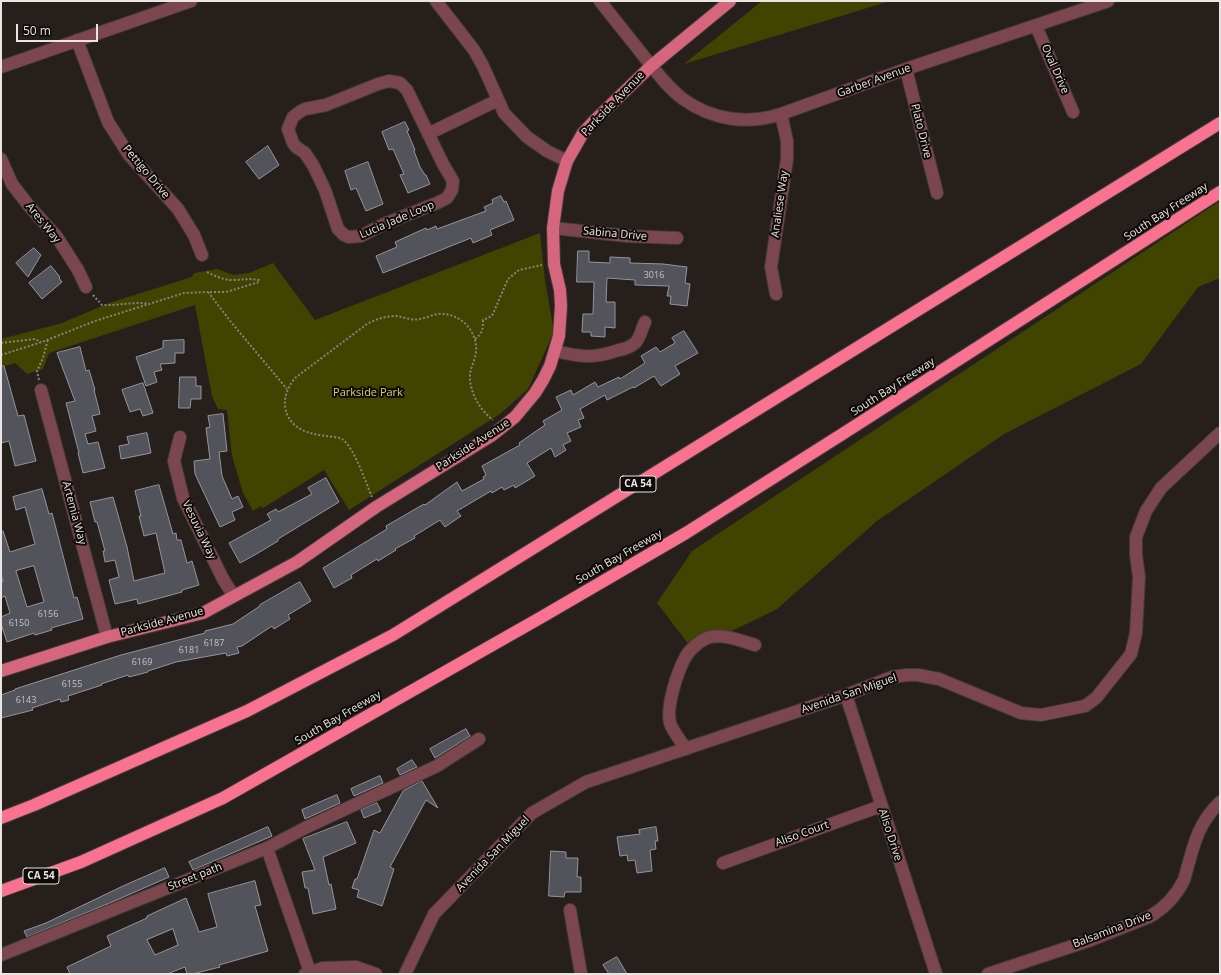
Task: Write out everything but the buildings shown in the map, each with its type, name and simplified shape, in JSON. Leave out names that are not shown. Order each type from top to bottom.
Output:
[{"type":"highway","name":"CA 54","points":[[1,818],[34,805],[247,711],[393,635],[1220,123]]},
{"type":"highway","name":"South Bay Freeway","points":[[1,891],[81,862],[223,798],[540,618],[680,537],[1220,192]]},
{"type":"highway","points":[[1,808],[34,805]]},
{"type":"highway","points":[[1,900],[81,862]]},
{"type":"main road","name":"Parkside Avenue","points":[[1,670],[107,637],[203,612],[297,562],[376,507],[502,428],[515,417],[535,393],[550,366],[555,351],[561,321],[561,306],[560,290],[554,264],[553,228],[558,191],[567,161],[583,133],[594,121],[651,66],[730,1]]},
{"type":"street","points":[[1,67],[190,1]]},
{"type":"street","points":[[436,1],[474,50],[483,66],[504,113],[527,137],[547,151],[567,161]]},
{"type":"street","name":"Garber Avenue","points":[[600,1],[651,66],[682,98],[698,108],[715,115],[738,120],[749,120],[782,114],[906,69],[1108,1]]},
{"type":"street","name":"Oval Drive","points":[[1036,26],[1074,112]]},
{"type":"street","name":"Pettigo Drive","points":[[77,40],[108,122],[129,155],[178,210],[194,235],[202,255]]},
{"type":"street","name":"Plato Drive","points":[[906,69],[937,193]]},
{"type":"street","name":"Lucia Jade Loop","points":[[394,82],[400,83],[407,90],[428,134],[453,181],[452,190],[447,198],[384,224],[356,238],[344,235],[338,229],[325,190],[313,165],[305,153],[296,148],[292,143],[288,129],[294,117],[305,109],[326,105],[378,84],[394,82]]},
{"type":"street","points":[[428,134],[498,100]]},
{"type":"street","name":"Analiese Way","points":[[776,294],[771,267],[787,159],[787,141],[782,114]]},
{"type":"street","name":"Ares Way","points":[[1,159],[12,184],[57,238],[78,270],[86,287]]},
{"type":"street","name":"Sabina Drive","points":[[553,228],[627,236],[677,238]]},
{"type":"street","points":[[555,351],[580,356],[595,356],[605,355],[627,348],[636,342],[645,322]]},
{"type":"street","name":"Artemia Way","points":[[41,390],[107,637]]},
{"type":"street","name":"Avenida San Miguel","points":[[405,974],[434,914],[532,813],[586,782],[846,695],[892,677],[918,675],[939,678],[1021,713],[1041,715],[1085,706],[1096,698],[1131,654],[1136,633],[1139,577],[1136,554],[1136,537],[1146,511],[1161,488],[1220,433]]},
{"type":"street","name":"Vesuvia Way","points":[[180,437],[174,461],[183,498],[223,579],[233,595]]},
{"type":"street","points":[[686,749],[672,728],[669,710],[671,697],[685,658],[699,643],[710,637],[721,637],[755,644]]},
{"type":"street","name":"Aliso Drive","points":[[846,695],[936,974]]},
{"type":"street","name":"Street path","points":[[1,955],[267,848],[305,828],[437,766],[479,739]]},
{"type":"street","name":"Balsamina Drive","points":[[988,974],[1091,940],[1157,913],[1171,900],[1184,880],[1198,832],[1211,812],[1220,802]]},
{"type":"street","name":"Aliso Court","points":[[723,863],[881,806]]},
{"type":"street","points":[[267,848],[307,973],[323,968],[356,967],[376,974]]},
{"type":"street","points":[[570,910],[581,974]]},
{"type":"path","points":[[475,339],[481,334],[483,320],[492,316],[508,279],[519,270],[541,265],[554,264]]},
{"type":"path","points":[[1,355],[42,342],[95,321],[184,293],[226,292],[259,282],[258,280],[247,278],[231,280],[221,279],[207,272]]},
{"type":"path","points":[[86,287],[102,305],[114,306],[141,302],[150,304]]},
{"type":"path","points":[[208,292],[287,389]]},
{"type":"path","points":[[376,507],[357,461],[348,445],[342,439],[336,437],[306,432],[295,425],[286,408],[287,389],[295,378],[367,324],[376,320],[395,316],[414,320],[437,314],[450,315],[462,321],[468,326],[475,339],[476,354],[470,368],[470,380],[476,400],[485,414],[502,428]]},
{"type":"path","points":[[1,343],[35,339],[42,342]]},
{"type":"path","points":[[41,390],[37,371],[43,358],[48,339]]},
{"type":"green space","points":[[762,1],[890,1],[684,64]]},
{"type":"green space","points":[[1220,201],[1220,278],[1198,287],[1141,364],[1004,434],[877,521],[777,609],[693,650],[657,603],[692,551]]},
{"type":"green space","name":"Parkside Park","points":[[540,233],[545,280],[554,332],[528,389],[500,414],[349,510],[324,470],[263,508],[261,506],[253,511],[243,493],[232,456],[227,410],[218,409],[212,396],[195,305],[49,353],[43,369],[27,374],[15,363],[1,367],[1,339],[62,323],[109,303],[192,277],[194,273],[217,269],[233,275],[249,273],[273,263],[315,320]]}]
